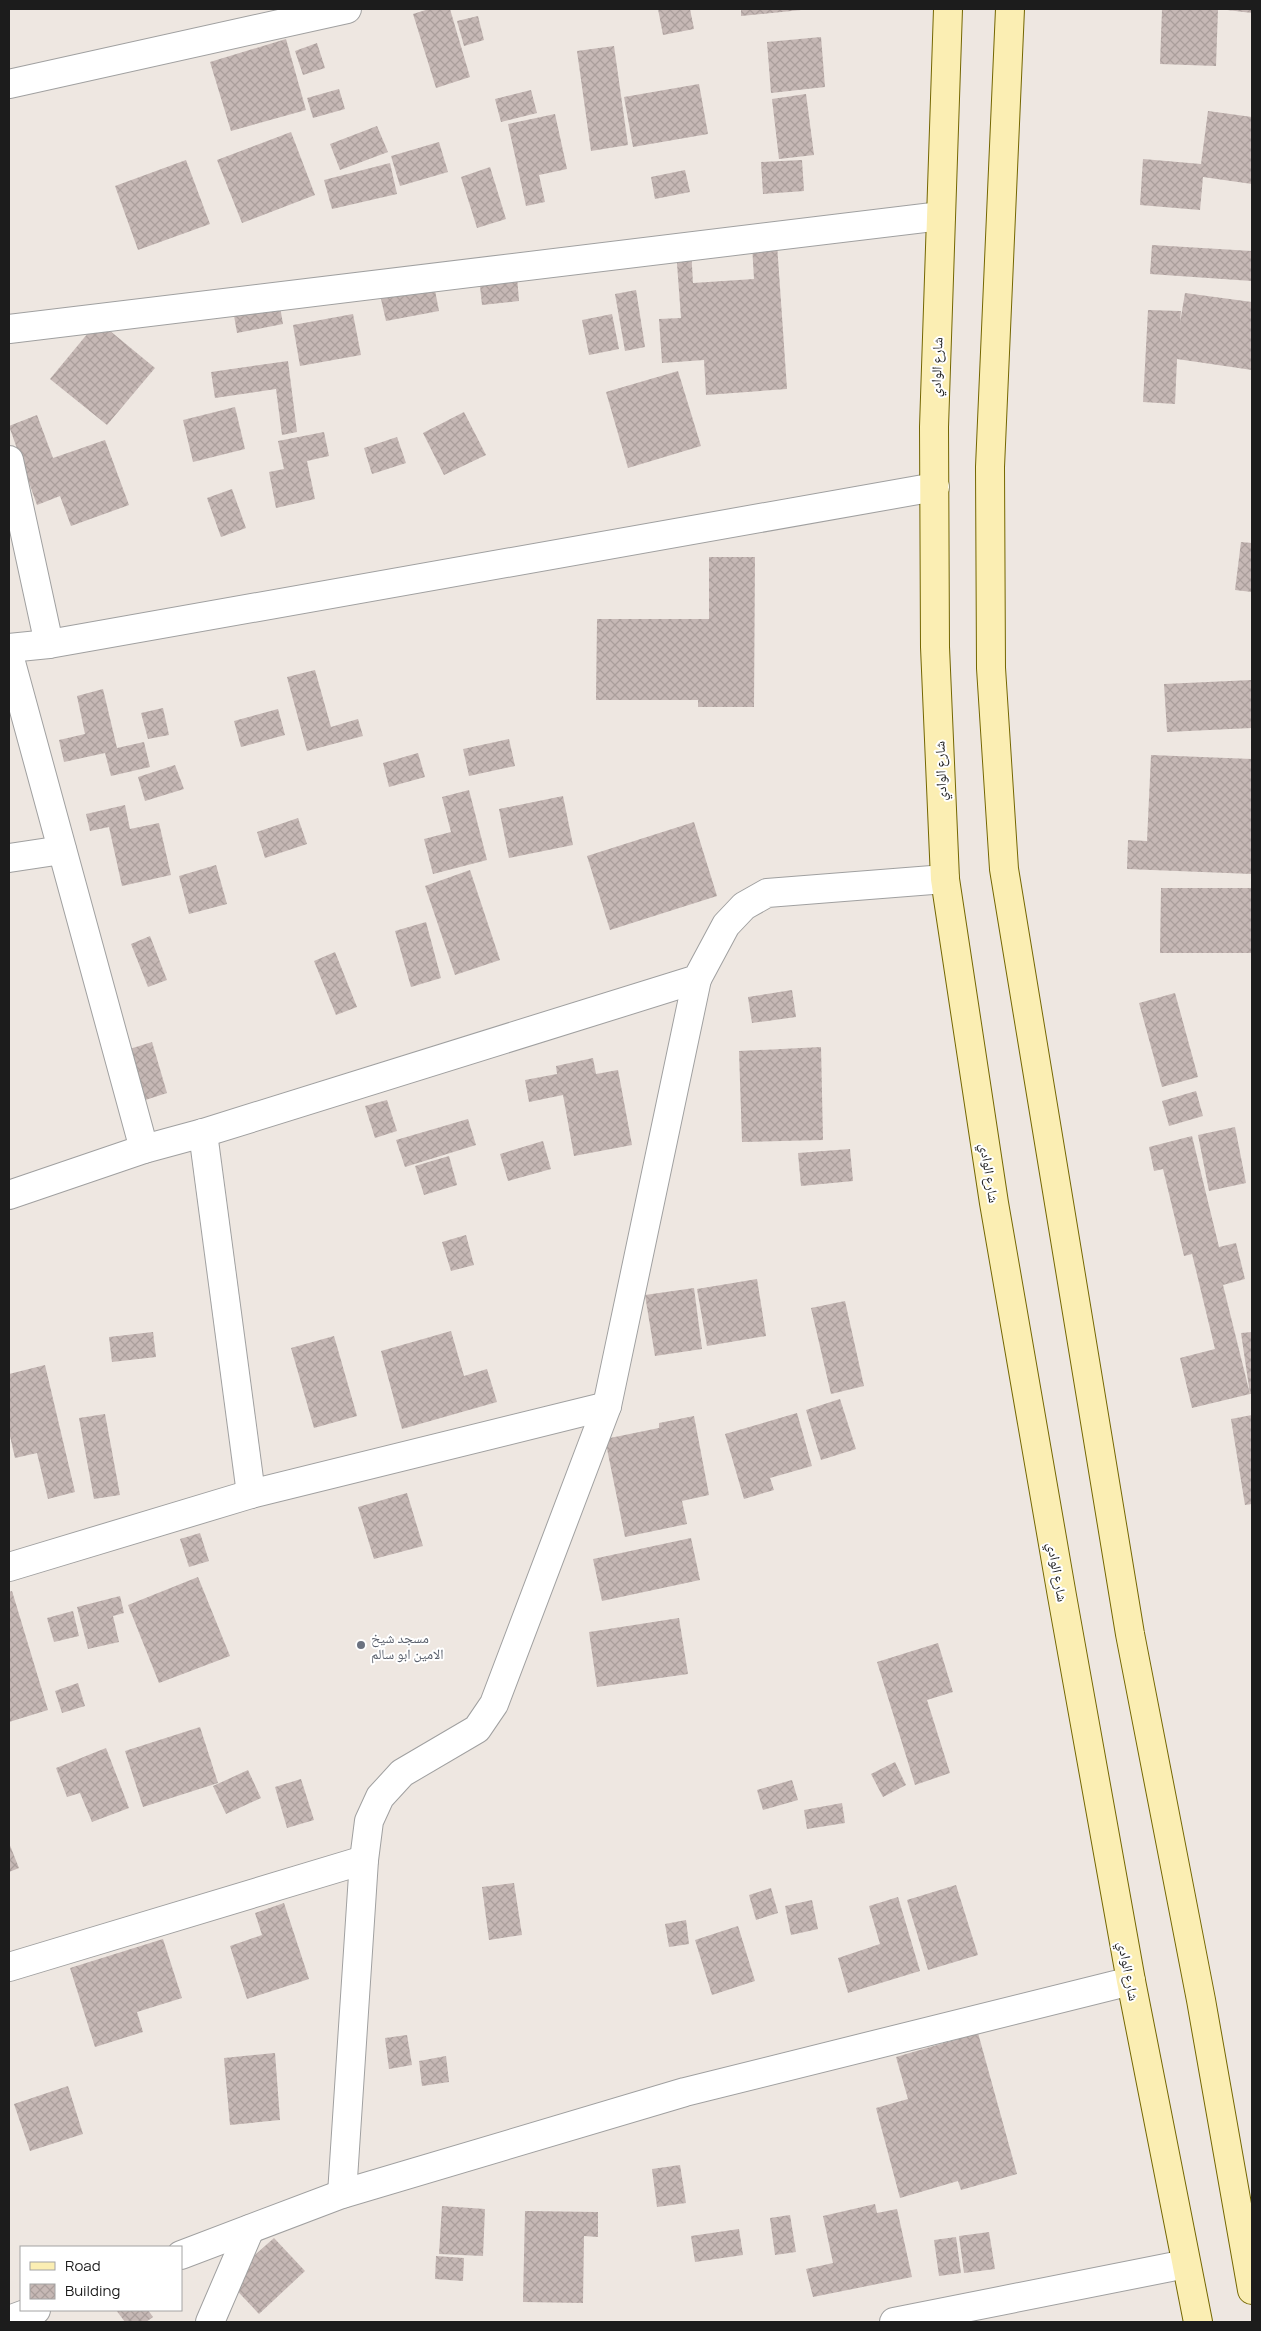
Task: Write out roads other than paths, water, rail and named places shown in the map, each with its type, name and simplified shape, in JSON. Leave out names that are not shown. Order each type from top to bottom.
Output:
[{"type":"main road","name":"شارع الوادي","points":[[948,9],[935,487],[935,647],[945,879],[994,1203],[1131,1981],[1198,2322]]},
{"type":"main road","points":[[1010,9],[990,467],[991,668],[1004,869],[1130,1634],[1201,2000],[1252,2290]]},
{"type":"street","points":[[9,84],[347,9]]},
{"type":"street","points":[[9,329],[941,216]]},
{"type":"street","points":[[9,460],[49,644]]},
{"type":"street","points":[[9,648],[49,644],[935,487]]},
{"type":"street","points":[[9,655],[144,1148]]},
{"type":"street","points":[[9,858],[62,850]]},
{"type":"street","points":[[342,2194],[364,1860],[369,1821],[380,1797],[402,1773],[477,1729],[494,1704],[607,1406],[697,979],[726,925],[744,906],[767,893],[945,879]]},
{"type":"street","points":[[9,1195],[144,1148],[203,1133],[697,979]]},
{"type":"street","points":[[203,1133],[250,1494]]},
{"type":"street","points":[[9,1567],[250,1494],[607,1406]]},
{"type":"street","points":[[9,1967],[364,1860]]},
{"type":"street","points":[[182,2255],[342,2194],[686,2092],[1131,1981]]},
{"type":"street","points":[[210,2322],[250,2229]]},
{"type":"street","points":[[894,2322],[1186,2264]]},
{"type":"street","points":[[9,2320],[33,2311]]},
{"type":"place","name":"مسجد شيخ الامين ابو سالم","points":[[361,1645]]}]
